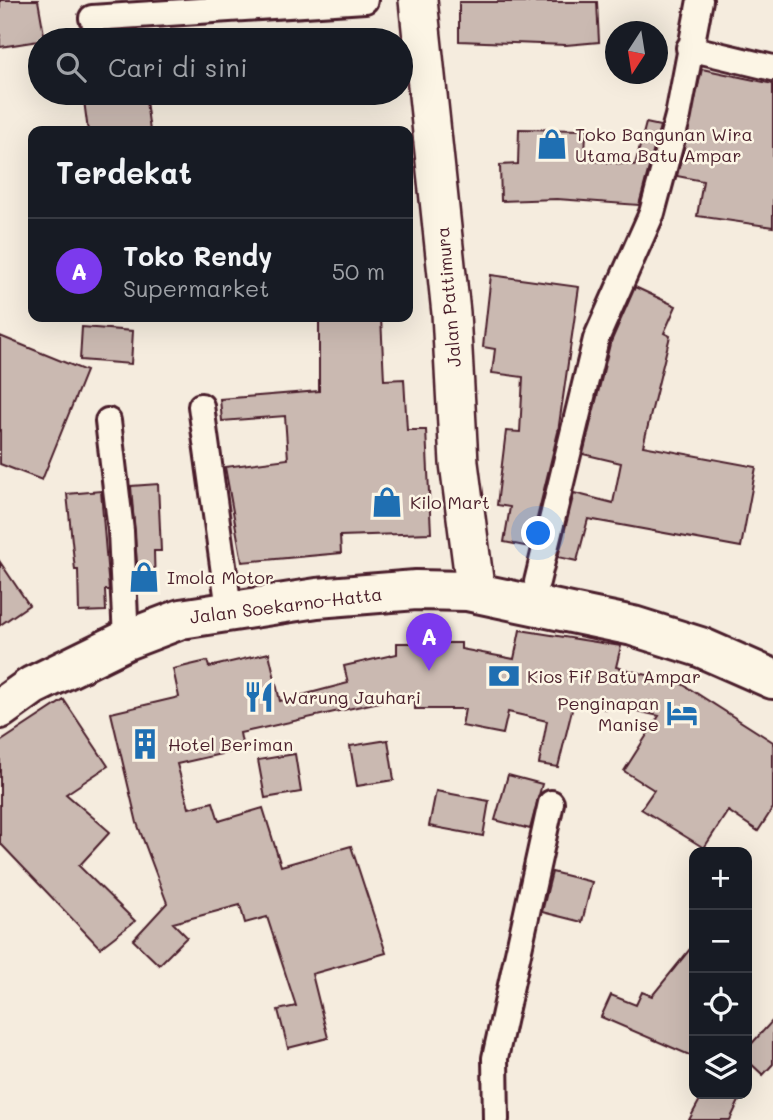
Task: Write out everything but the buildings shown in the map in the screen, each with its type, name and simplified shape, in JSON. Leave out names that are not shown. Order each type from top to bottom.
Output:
[{"type":"highway","name":"Jalan Soekarno-Hatta","points":[[0,709],[32,686],[126,640],[181,619],[229,609],[380,593],[473,591],[537,582],[694,621],[773,654]]},
{"type":"highway","name":"Jalan Soekarno-Hatta","points":[[473,591],[633,626],[699,647],[773,679]]},
{"type":"street","points":[[92,18],[365,0]]},
{"type":"street","name":"Jalan Pattimura","points":[[418,0],[451,313],[459,463],[473,591]]},
{"type":"street","points":[[537,582],[596,339],[652,213],[678,116],[699,0]]},
{"type":"street","points":[[689,48],[773,68]]},
{"type":"street","points":[[201,407],[229,609]]},
{"type":"street","points":[[108,421],[121,531],[126,640]]},
{"type":"street","points":[[496,1120],[495,1058],[551,803]]},
{"type":"place","name":"Toko Bangunan Wira Utama Batu Ampar","points":[[552,144]]},
{"type":"place","name":"Kilo Mart","points":[[387,502]]},
{"type":"place","name":"Imola Motor","points":[[144,577]]},
{"type":"place","name":"Toko Rendy","points":[[429,671]]},
{"type":"place","name":"Kios Fif Batu Ampar","points":[[504,676]]},
{"type":"place","name":"Warung Jauhari","points":[[259,697]]},
{"type":"place","name":"Penginapan Manise","points":[[682,713]]},
{"type":"place","name":"Hotel Beriman","points":[[145,744]]}]
